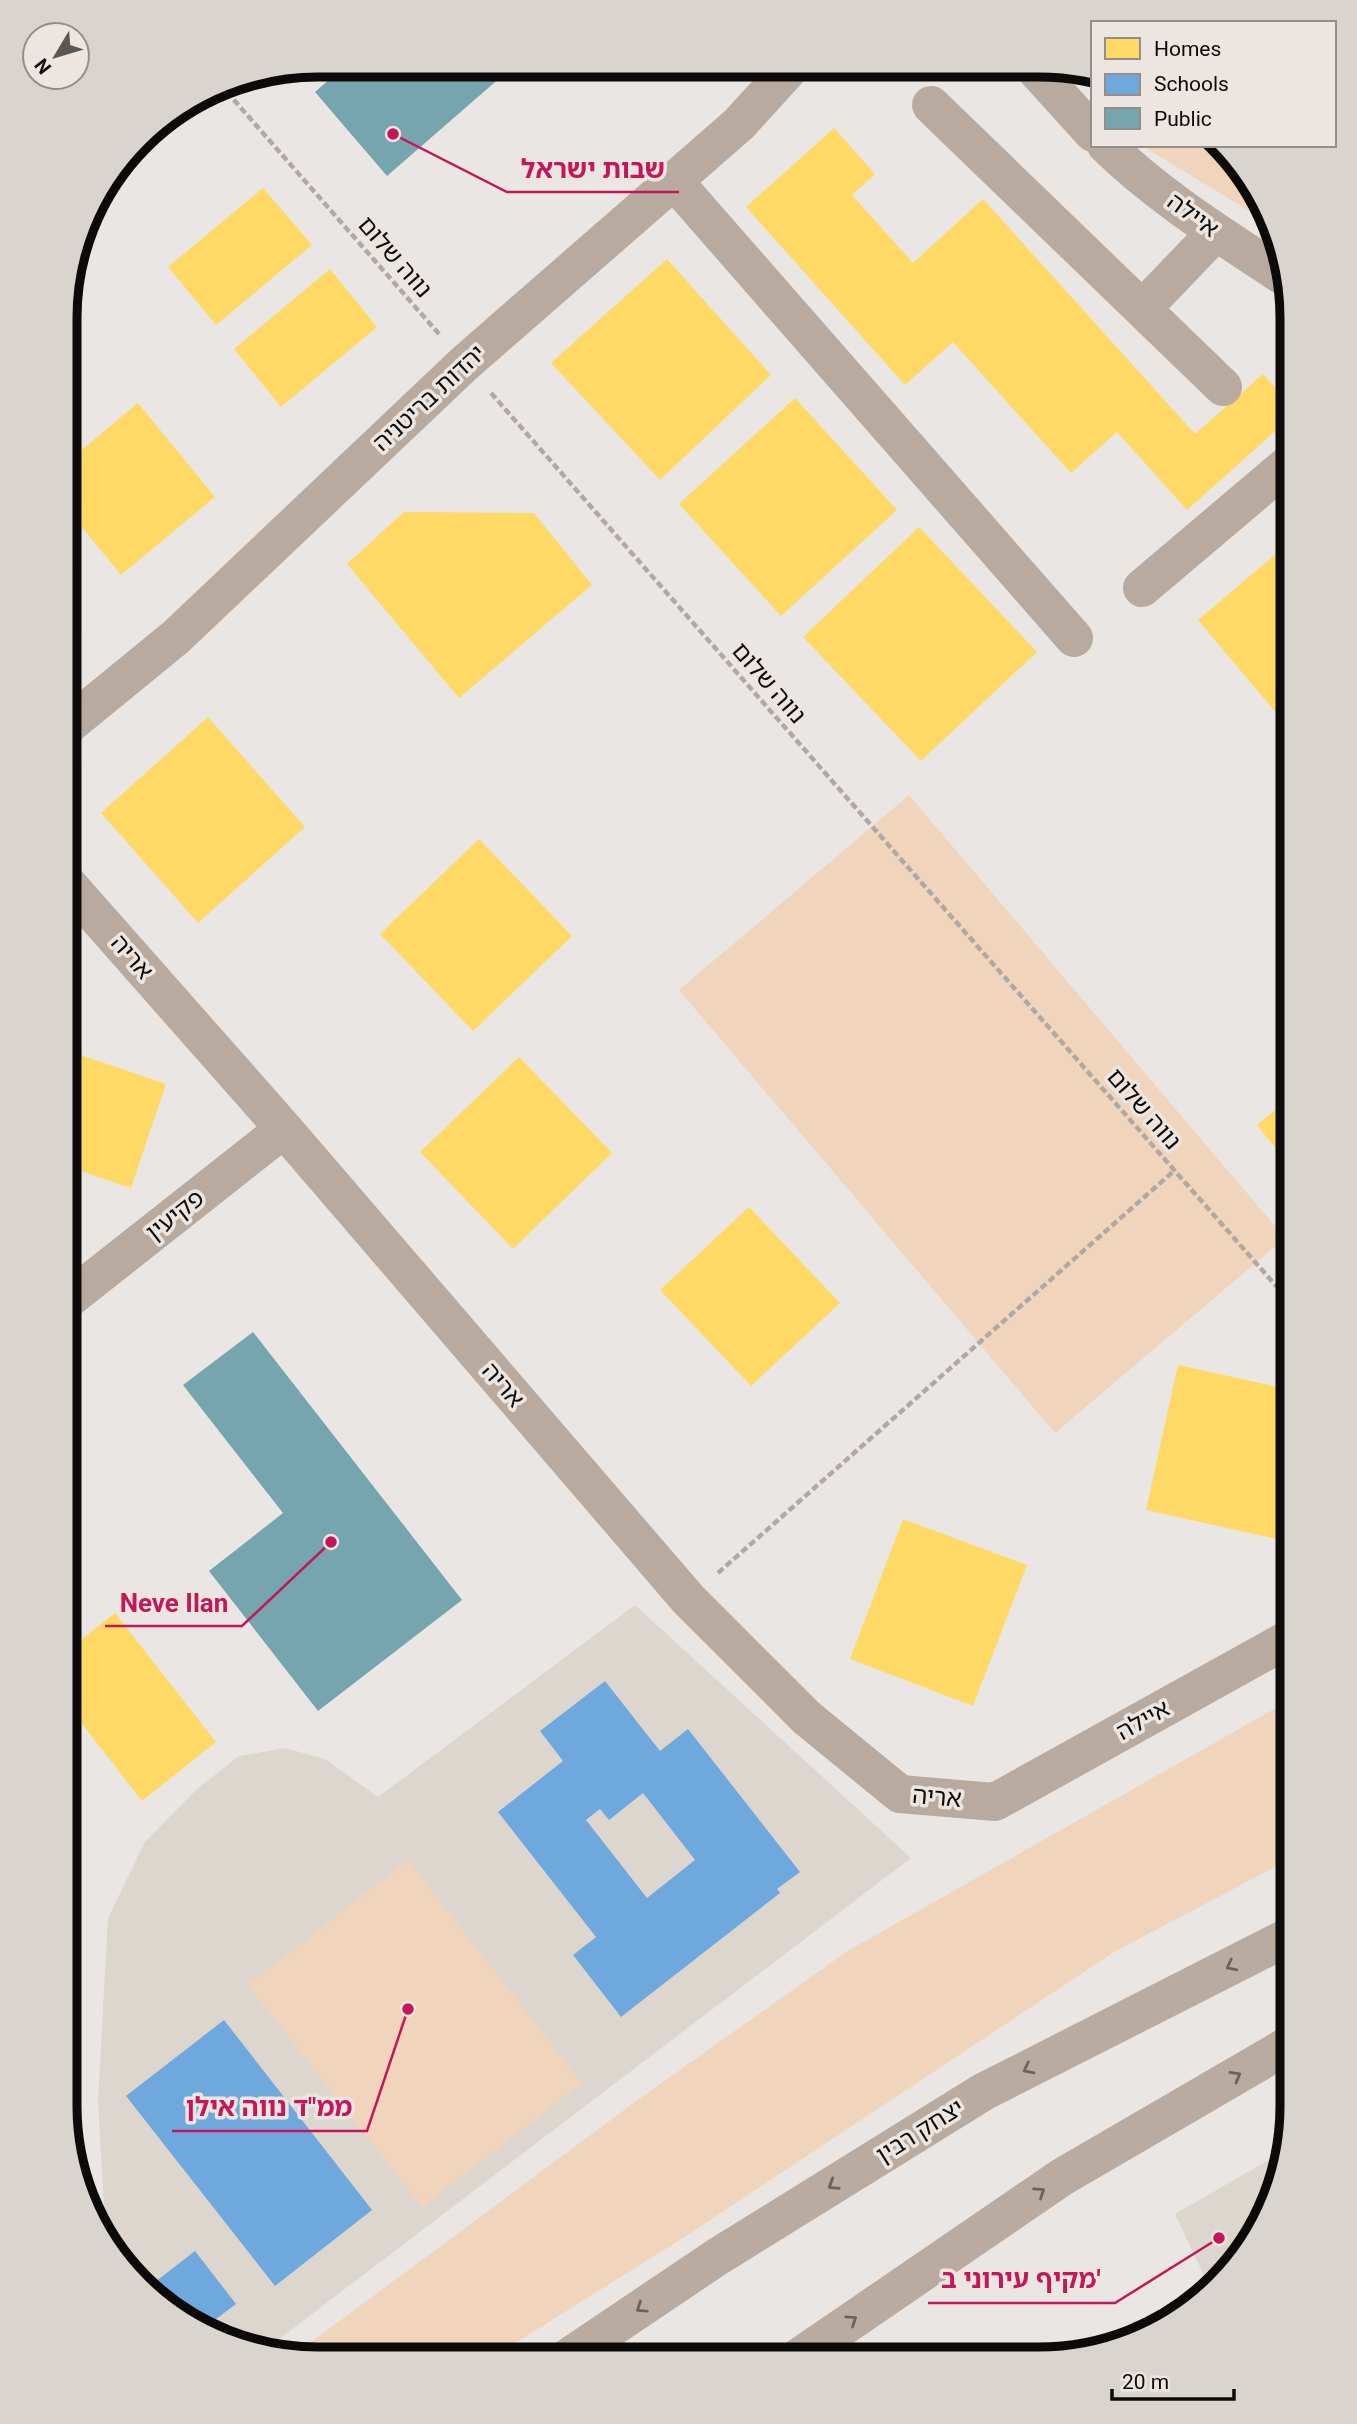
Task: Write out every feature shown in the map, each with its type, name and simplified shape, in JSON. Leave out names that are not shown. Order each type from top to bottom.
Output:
[{"type":"main road","name":"יצחק רבין","points":[[583,2347],[717,2257],[983,2092],[1279,1942]]},
{"type":"main road","points":[[812,2347],[1062,2177],[1279,2051]]},
{"type":"street","name":"יהדות בריטניה","points":[[77,718],[176,637],[465,363],[739,124],[781,77]]},
{"type":"street","points":[[1042,77],[1091,131]]},
{"type":"street","points":[[931,105],[1223,387]]},
{"type":"street","name":"איילה","points":[[1108,147],[1131,170],[1275,271]]},
{"type":"street","points":[[674,181],[1074,638]]},
{"type":"street","points":[[1143,309],[1216,232]]},
{"type":"street","points":[[1142,588],[1280,471]]},
{"type":"street","name":"אריה","points":[[77,894],[284,1129],[688,1599],[807,1717],[900,1794],[995,1802]]},
{"type":"street","name":"פקיעין","points":[[77,1292],[284,1129]]},
{"type":"street","name":"איילה","points":[[995,1802],[1279,1644]]},
{"type":"path","name":"נווה שלום","points":[[229,94],[1279,1290]]},
{"type":"path","points":[[688,1599],[1175,1170]]},
{"type":"shaded area","points":[[1144,147],[1208,147],[1239,184],[1257,216]]},
{"type":"shaded area","points":[[909,795],[1279,1232],[1279,1243],[1055,1433],[679,990]]},
{"type":"shaded area","points":[[635,1605],[911,1858],[274,2343],[255,2339],[197,2315],[171,2297],[137,2265],[105,2217],[98,2101],[108,1918],[145,1842],[197,1789],[239,1756],[285,1748],[325,1759],[378,1797]]},
{"type":"shaded area","points":[[1279,1706],[1279,1865],[1114,1952],[691,2233],[509,2347],[306,2346],[639,2099],[846,1952]]},
{"type":"shaded area","points":[[408,1860],[582,2083],[422,2207],[248,1985]]},
{"type":"shaded area","points":[[1274,2157],[1262,2198],[1248,2227],[1230,2253],[1206,2279],[1175,2214]]},
{"type":"building: Homes","points":[[834,128],[875,174],[852,195],[913,263],[983,199],[1195,434],[1263,374],[1280,393],[1280,427],[1187,510],[1117,432],[1071,473],[953,342],[905,385],[746,207]]},
{"type":"building: Homes","points":[[263,188],[312,245],[216,325],[168,267]]},
{"type":"building: Homes","points":[[667,259],[771,375],[660,480],[551,363]]},
{"type":"building: Homes","points":[[330,269],[377,327],[281,407],[234,349]]},
{"type":"building: Homes","points":[[795,398],[897,510],[781,616],[679,504]]},
{"type":"building: Homes","points":[[138,403],[215,497],[121,575],[77,521],[77,454]]},
{"type":"building: Homes","points":[[404,512],[534,513],[592,585],[459,698],[347,564]]},
{"type":"building: Homes","points":[[919,527],[1037,652],[921,761],[803,637]]},
{"type":"building: Homes","points":[[1280,550],[1280,714],[1278,715],[1198,620]]},
{"type":"building: Homes","points":[[208,717],[305,827],[198,923],[101,813]]},
{"type":"building: Homes","points":[[479,839],[572,936],[473,1031],[380,934]]},
{"type":"building: Homes","points":[[77,1054],[166,1084],[131,1188],[77,1170]]},
{"type":"building: Homes","points":[[519,1057],[612,1153],[513,1249],[420,1152]]},
{"type":"building: Homes","points":[[1280,1106],[1280,1153],[1257,1125]]},
{"type":"building: Homes","points":[[749,1207],[840,1303],[751,1386],[660,1290]]},
{"type":"building: Homes","points":[[1178,1365],[1279,1387],[1279,1540],[1146,1510]]},
{"type":"building: Homes","points":[[903,1519],[1027,1565],[973,1706],[850,1659]]},
{"type":"building: Homes","points":[[115,1613],[216,1742],[142,1801],[77,1717],[77,1643]]},
{"type":"building: Schools","points":[[605,1681],[660,1751],[688,1729],[800,1872],[777,1889],[780,1893],[621,2017],[573,1955],[596,1937],[498,1812],[563,1761],[540,1731]],"holes":[[[643,1793],[695,1860],[647,1898],[586,1820],[600,1809],[609,1820]]]},
{"type":"building: Schools","points":[[224,2020],[372,2210],[275,2286],[126,2096]]},
{"type":"building: Schools","points":[[195,2251],[236,2304],[212,2322],[197,2315],[154,2282]]},
{"type":"building: Public","points":[[331,78],[500,78],[387,176],[315,92]]},
{"type":"building: Public","points":[[253,1332],[462,1600],[318,1711],[209,1571],[283,1513],[183,1385]]},
{"type":"place","name":"שבות ישראל","points":[[393,134]]},
{"type":"place","name":"Neve Ilan","points":[[331,1542]]},
{"type":"place","name":"ממ\"ד נווה אילן","points":[[408,2009]]},
{"type":"place","name":"מקיף עירוני ב'","points":[[1219,2238]]}]
